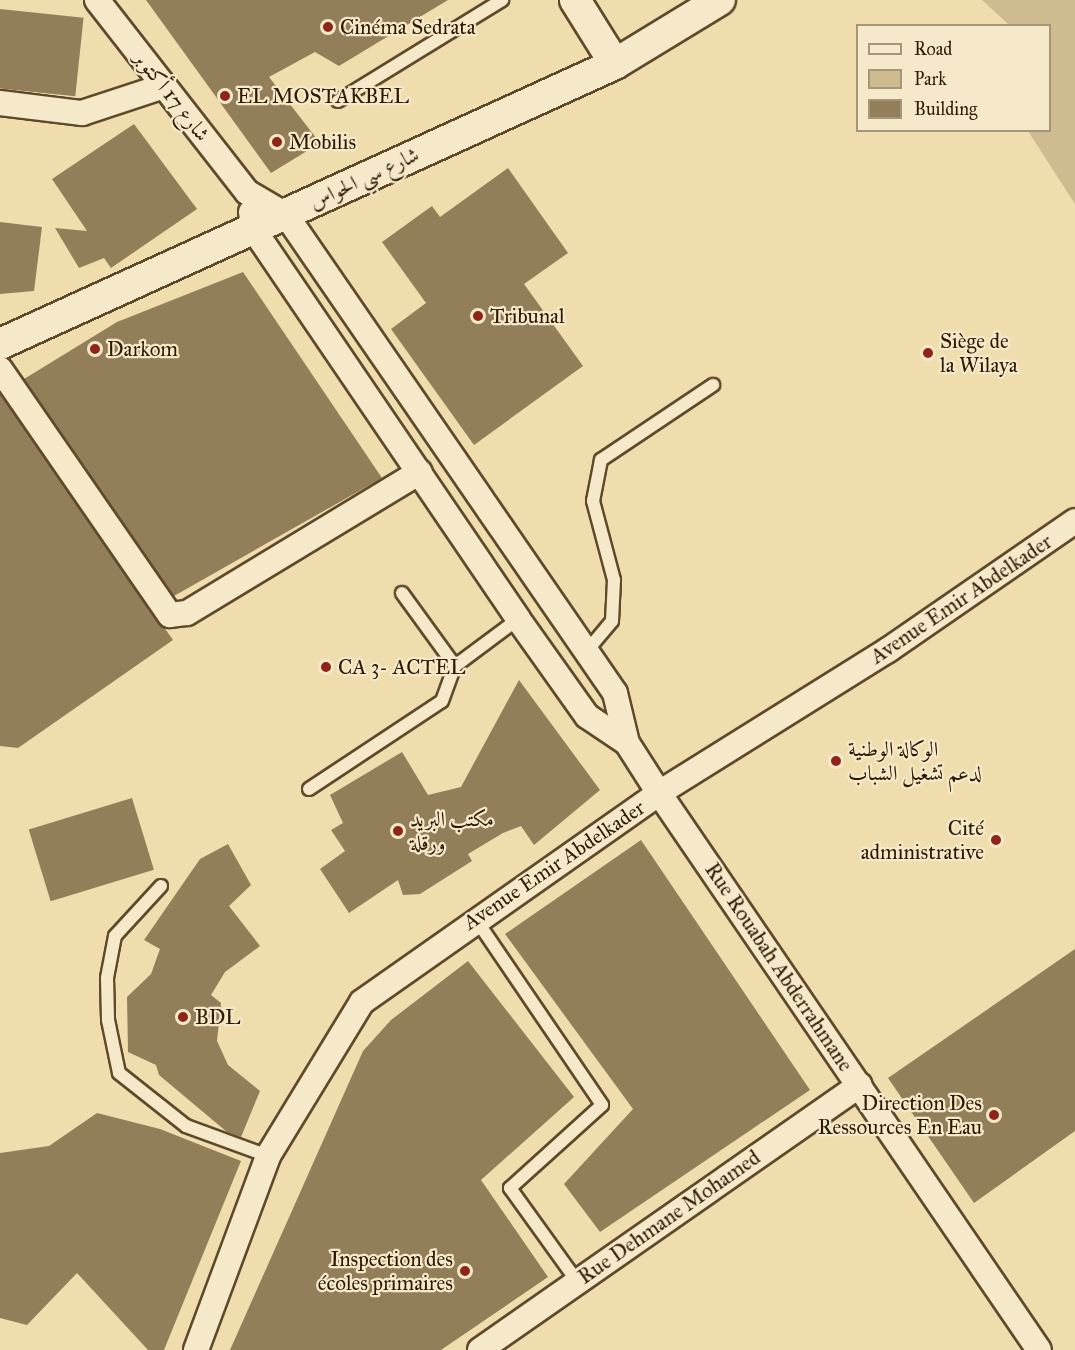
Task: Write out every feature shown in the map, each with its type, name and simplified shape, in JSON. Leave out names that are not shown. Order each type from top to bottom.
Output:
[{"type":"street","points":[[574,0],[615,64]]},
{"type":"street","name":"شارع سي الحواس","points":[[0,344],[615,64],[720,0]]},
{"type":"street","name":"شارع 17 أكتوبر","points":[[103,2],[164,86],[247,192]]},
{"type":"street","points":[[0,103],[82,113],[164,86]]},
{"type":"street","points":[[247,192],[286,215],[615,693],[627,743]]},
{"type":"street","points":[[247,192],[254,230],[518,618],[587,716],[627,743]]},
{"type":"street","points":[[0,369],[170,615],[187,614],[420,472]]},
{"type":"street","name":"Avenue Emir Abdelkader","points":[[196,1350],[268,1156],[362,1002],[475,918],[659,793],[888,650],[1075,521]]},
{"type":"street","name":"Rue Rouabah Abderrahmane","points":[[627,743],[1039,1350]]},
{"type":"street","name":"Rue Dehmane Mohamed","points":[[480,1350],[576,1280],[860,1085]]},
{"type":"lane","points":[[338,101],[502,0]]},
{"type":"lane","points":[[586,652],[612,621],[614,580],[593,501],[601,460],[713,385]]},
{"type":"lane","points":[[402,593],[455,666]]},
{"type":"lane","points":[[309,789],[442,701],[455,666],[518,618]]},
{"type":"lane","points":[[160,886],[115,936],[107,978],[108,1020],[119,1073],[186,1126],[268,1156]]},
{"type":"lane","points":[[475,918],[602,1105],[510,1188],[576,1280]]},
{"type":"green space","points":[[982,0],[1075,0],[1075,204],[1029,132],[1051,132],[1051,24],[1008,24]]},
{"type":"building","points":[[146,0],[448,0],[339,66],[315,52],[269,77],[320,143],[271,173]]},
{"type":"building","points":[[0,9],[84,18],[75,96],[0,88]]},
{"type":"building","points":[[134,124],[197,209],[111,268],[104,258],[79,268],[55,228],[87,231],[52,179]]},
{"type":"building","name":"Tribunal","points":[[508,168],[568,253],[524,284],[583,366],[474,445],[391,329],[426,303],[382,242],[432,206],[440,217]]},
{"type":"building","points":[[0,222],[42,227],[34,291],[0,294]]},
{"type":"building","points":[[243,272],[382,478],[174,596],[24,379],[117,322]]},
{"type":"building","points":[[0,394],[173,640],[18,748],[0,746]]},
{"type":"building","points":[[519,680],[600,790],[534,845],[521,826],[503,833],[468,854],[472,861],[420,894],[403,895],[398,880],[349,913],[320,869],[345,851],[331,830],[343,823],[330,795],[402,752],[428,795],[461,787]]},
{"type":"building","points":[[132,798],[154,870],[51,901],[29,830]]},
{"type":"building","points":[[641,840],[810,1090],[600,1232],[564,1184],[633,1109],[505,934]]},
{"type":"building","name":"BDL","points":[[228,844],[251,885],[229,906],[260,946],[225,972],[211,995],[221,1003],[217,1041],[228,1065],[260,1091],[241,1137],[227,1132],[159,1075],[156,1065],[128,1052],[127,997],[151,974],[160,949],[144,940],[200,859]]},
{"type":"building","name":"Direction Des Ressources En Eau","points":[[1075,949],[1075,1131],[974,1203],[888,1078]]},
{"type":"building","points":[[468,961],[574,1097],[481,1180],[548,1277],[441,1350],[230,1350],[363,1051],[391,1020]]},
{"type":"building","points":[[97,1113],[160,1129],[241,1161],[164,1350],[148,1350],[77,1273],[27,1325],[0,1318],[0,1153],[49,1146]]},
{"type":"place","name":"Cinéma Sedrata","points":[[328,27]]},
{"type":"place","name":"EL MOSTAKBEL","points":[[225,96]]},
{"type":"place","name":"Mobilis","points":[[277,142]]},
{"type":"place","name":"Tribunal","points":[[478,316]]},
{"type":"place","name":"Darkom","points":[[95,349]]},
{"type":"place","name":"Siège de la Wilaya","points":[[928,353]]},
{"type":"place","name":"CA 3- ACTEL","points":[[326,667]]},
{"type":"place","name":"الوكالة الوطنية لدعم تشغيل الشباب","points":[[836,761]]},
{"type":"place","name":"مكتب البريد ورقلة","points":[[398,831]]},
{"type":"place","name":"Cité administrative","points":[[996,840]]},
{"type":"place","name":"BDL","points":[[183,1017]]},
{"type":"place","name":"Direction Des Ressources En Eau","points":[[994,1115]]},
{"type":"place","name":"Inspection des écoles primaires","points":[[465,1271]]}]
